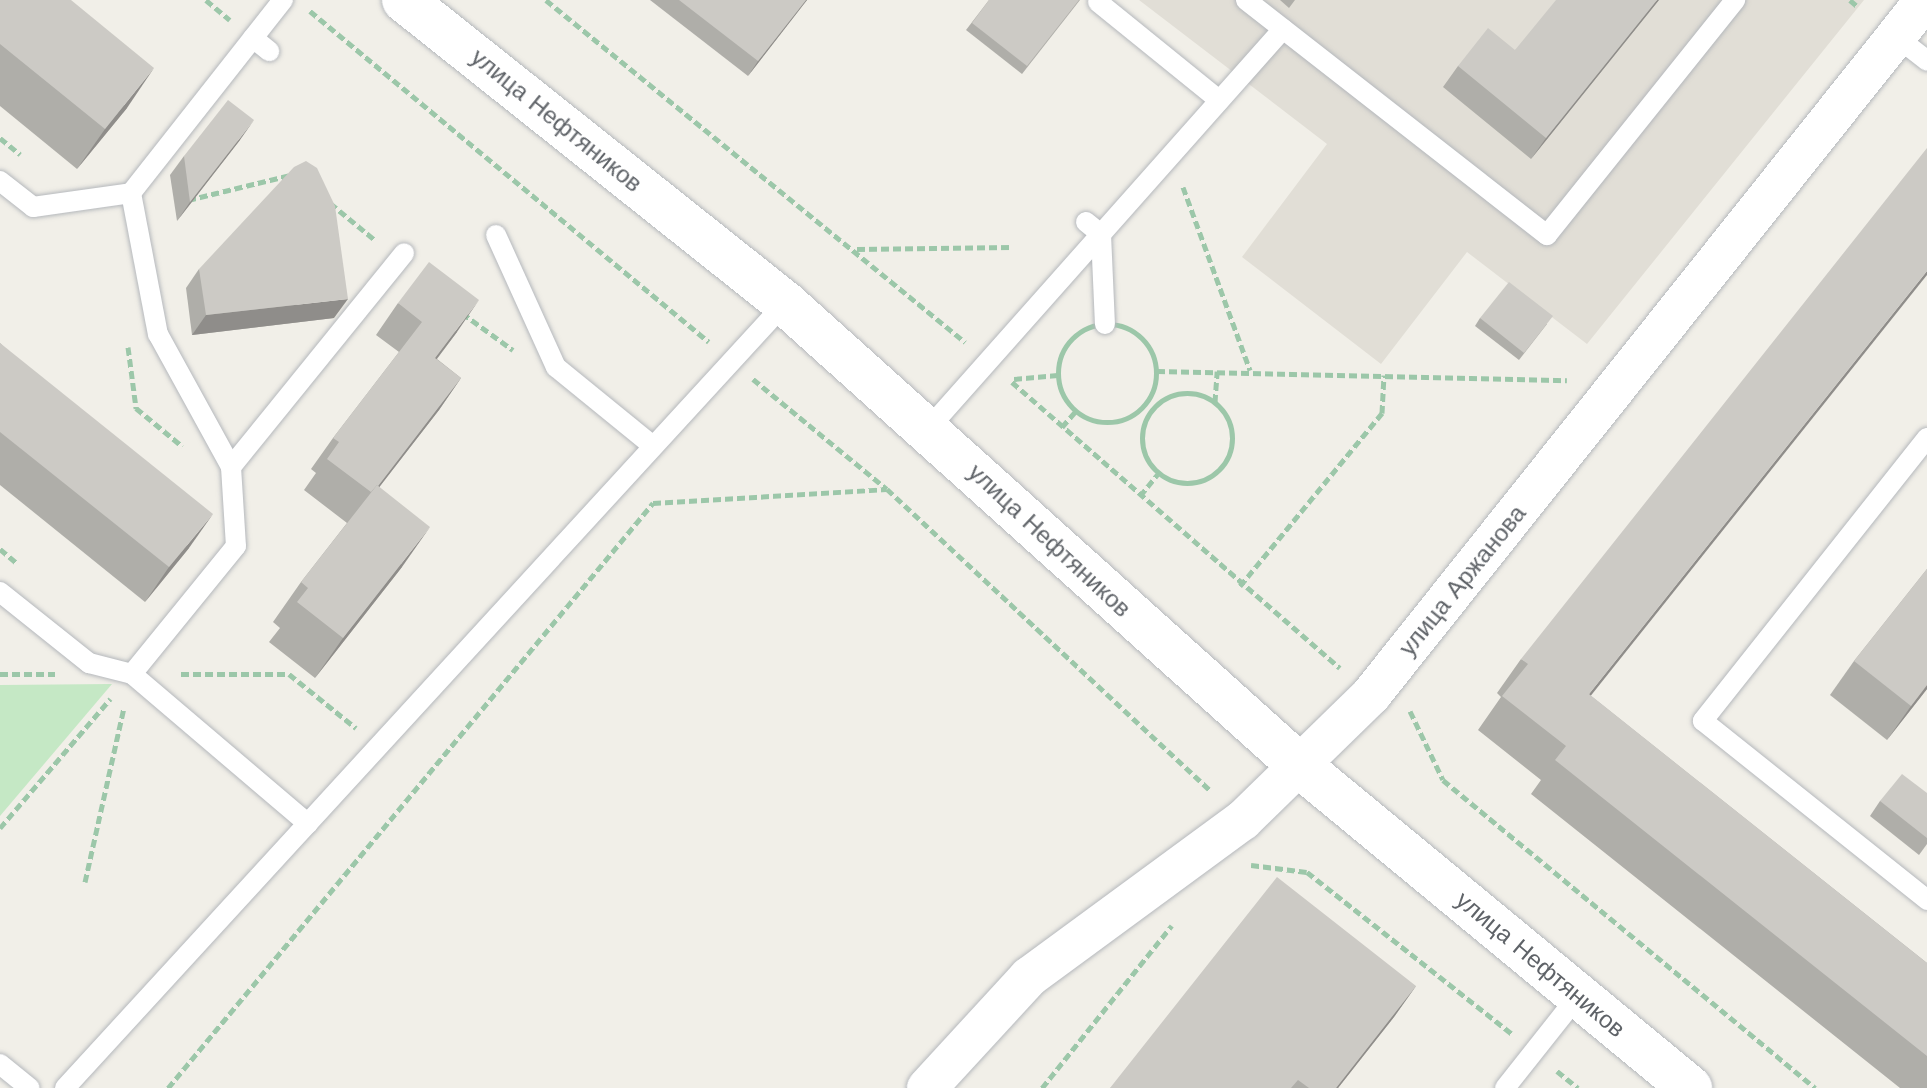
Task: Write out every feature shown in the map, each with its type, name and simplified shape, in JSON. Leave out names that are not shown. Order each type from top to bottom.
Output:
[{"type":"main road","name":"улица Нефтяников","points":[[404,0],[785,303],[1300,766],[1690,1088]]},
{"type":"street","name":"улица Аржанова","points":[[927,1088],[1029,977],[1243,820],[1371,695],[1913,49],[1925,0]]},
{"type":"lane","points":[[0,181],[33,207],[131,193],[261,45],[283,0]]},
{"type":"lane","points":[[1246,0],[1547,235],[1735,0]]},
{"type":"lane","points":[[1098,2],[1219,100]]},
{"type":"lane","points":[[928,429],[988,362],[1094,228],[1171,154],[1283,29]]},
{"type":"lane","points":[[131,193],[158,334],[231,467],[236,546],[132,674]]},
{"type":"lane","points":[[1094,228],[1105,324]]},
{"type":"lane","points":[[496,235],[556,367],[653,446]]},
{"type":"lane","points":[[231,467],[401,257]]},
{"type":"lane","points":[[65,1088],[785,303]]},
{"type":"lane","points":[[1925,894],[1703,721],[1927,438]]},
{"type":"lane","points":[[0,592],[89,663],[132,674],[308,824]]},
{"type":"lane","points":[[1505,1088],[1577,997]]},
{"type":"lane","points":[[0,1064],[30,1088]]},
{"type":"path","points":[[546,0],[856,249],[1009,379],[1240,586],[1339,670]]},
{"type":"path","points":[[1850,0],[1858,7]]},
{"type":"path","points":[[1855,17],[1869,0]]},
{"type":"path","points":[[222,34],[232,21]]},
{"type":"path","points":[[0,138],[23,157]]},
{"type":"path","points":[[1171,154],[1250,370]]},
{"type":"path","points":[[131,193],[174,202],[263,187],[290,170],[302,180]]},
{"type":"path","points":[[326,200],[401,257]]},
{"type":"path","points":[[856,249],[1012,247]]},
{"type":"path","points":[[456,308],[517,352]]},
{"type":"path","points":[[1105,324],[1144,340],[1157,371],[1133,414],[1101,422],[1077,410],[1058,375],[1069,343],[1105,324]]},
{"type":"path","points":[[127,332],[136,408],[194,456]]},
{"type":"path","points":[[1157,371],[1250,370],[1566,382],[1576,369]]},
{"type":"path","points":[[1215,403],[1179,393],[1153,407],[1142,450],[1158,474],[1201,482],[1225,464],[1232,435],[1215,403],[1217,371]]},
{"type":"path","points":[[1009,379],[1058,375]]},
{"type":"path","points":[[1240,586],[1382,413],[1384,375]]},
{"type":"path","points":[[1062,427],[1077,410]]},
{"type":"path","points":[[1140,496],[1158,474]]},
{"type":"path","points":[[168,1088],[653,503],[887,489]]},
{"type":"path","points":[[0,549],[23,568]]},
{"type":"path","points":[[85,882],[132,674]]},
{"type":"path","points":[[0,828],[132,674],[289,674],[358,730],[369,719]]},
{"type":"path","points":[[1408,708],[1443,780],[1815,1088]]},
{"type":"path","points":[[1236,864],[1307,872],[1578,1088]]},
{"type":"path","points":[[1042,1088],[1175,922]]},
{"type":"shaded area","points":[[1139,0],[1864,0],[1587,344],[1467,252],[1381,364],[1242,257],[1327,144]]},
{"type":"green space","points":[[112,684],[0,816],[0,685]]},
{"type":"building","points":[[0,0],[71,0],[154,68],[105,129],[0,44]]},
{"type":"building","points":[[679,0],[806,0],[758,61]]},
{"type":"building","points":[[989,0],[1079,0],[1027,66],[972,23]]},
{"type":"building","points":[[1556,0],[1657,0],[1546,138],[1458,66],[1488,28],[1515,50]]},
{"type":"building","points":[[228,100],[254,120],[190,202],[184,156]]},
{"type":"building","points":[[1927,148],[1927,271],[1589,694],[1927,963],[1927,1056],[1555,760],[1566,746],[1502,696],[1528,664],[1521,659]]},
{"type":"building","points":[[306,161],[317,168],[335,206],[348,299],[206,315],[199,269],[294,167]]},
{"type":"building","points":[[429,262],[479,300],[435,358],[461,378],[371,492],[327,459],[339,442],[333,438],[422,322],[398,303]]},
{"type":"building","points":[[1509,282],[1553,316],[1524,353],[1480,318]]},
{"type":"building","points":[[0,343],[213,514],[169,567],[0,432]]},
{"type":"building","points":[[377,485],[430,527],[343,638],[297,602],[308,588],[301,582]]},
{"type":"building","points":[[1927,569],[1927,685],[1911,706],[1854,661]]},
{"type":"building","points":[[1902,774],[1927,793],[1927,838],[1880,801]]},
{"type":"building","points":[[1277,877],[1416,986],[1336,1088],[1309,1088],[1298,1080],[1291,1088],[1110,1088]]}]
